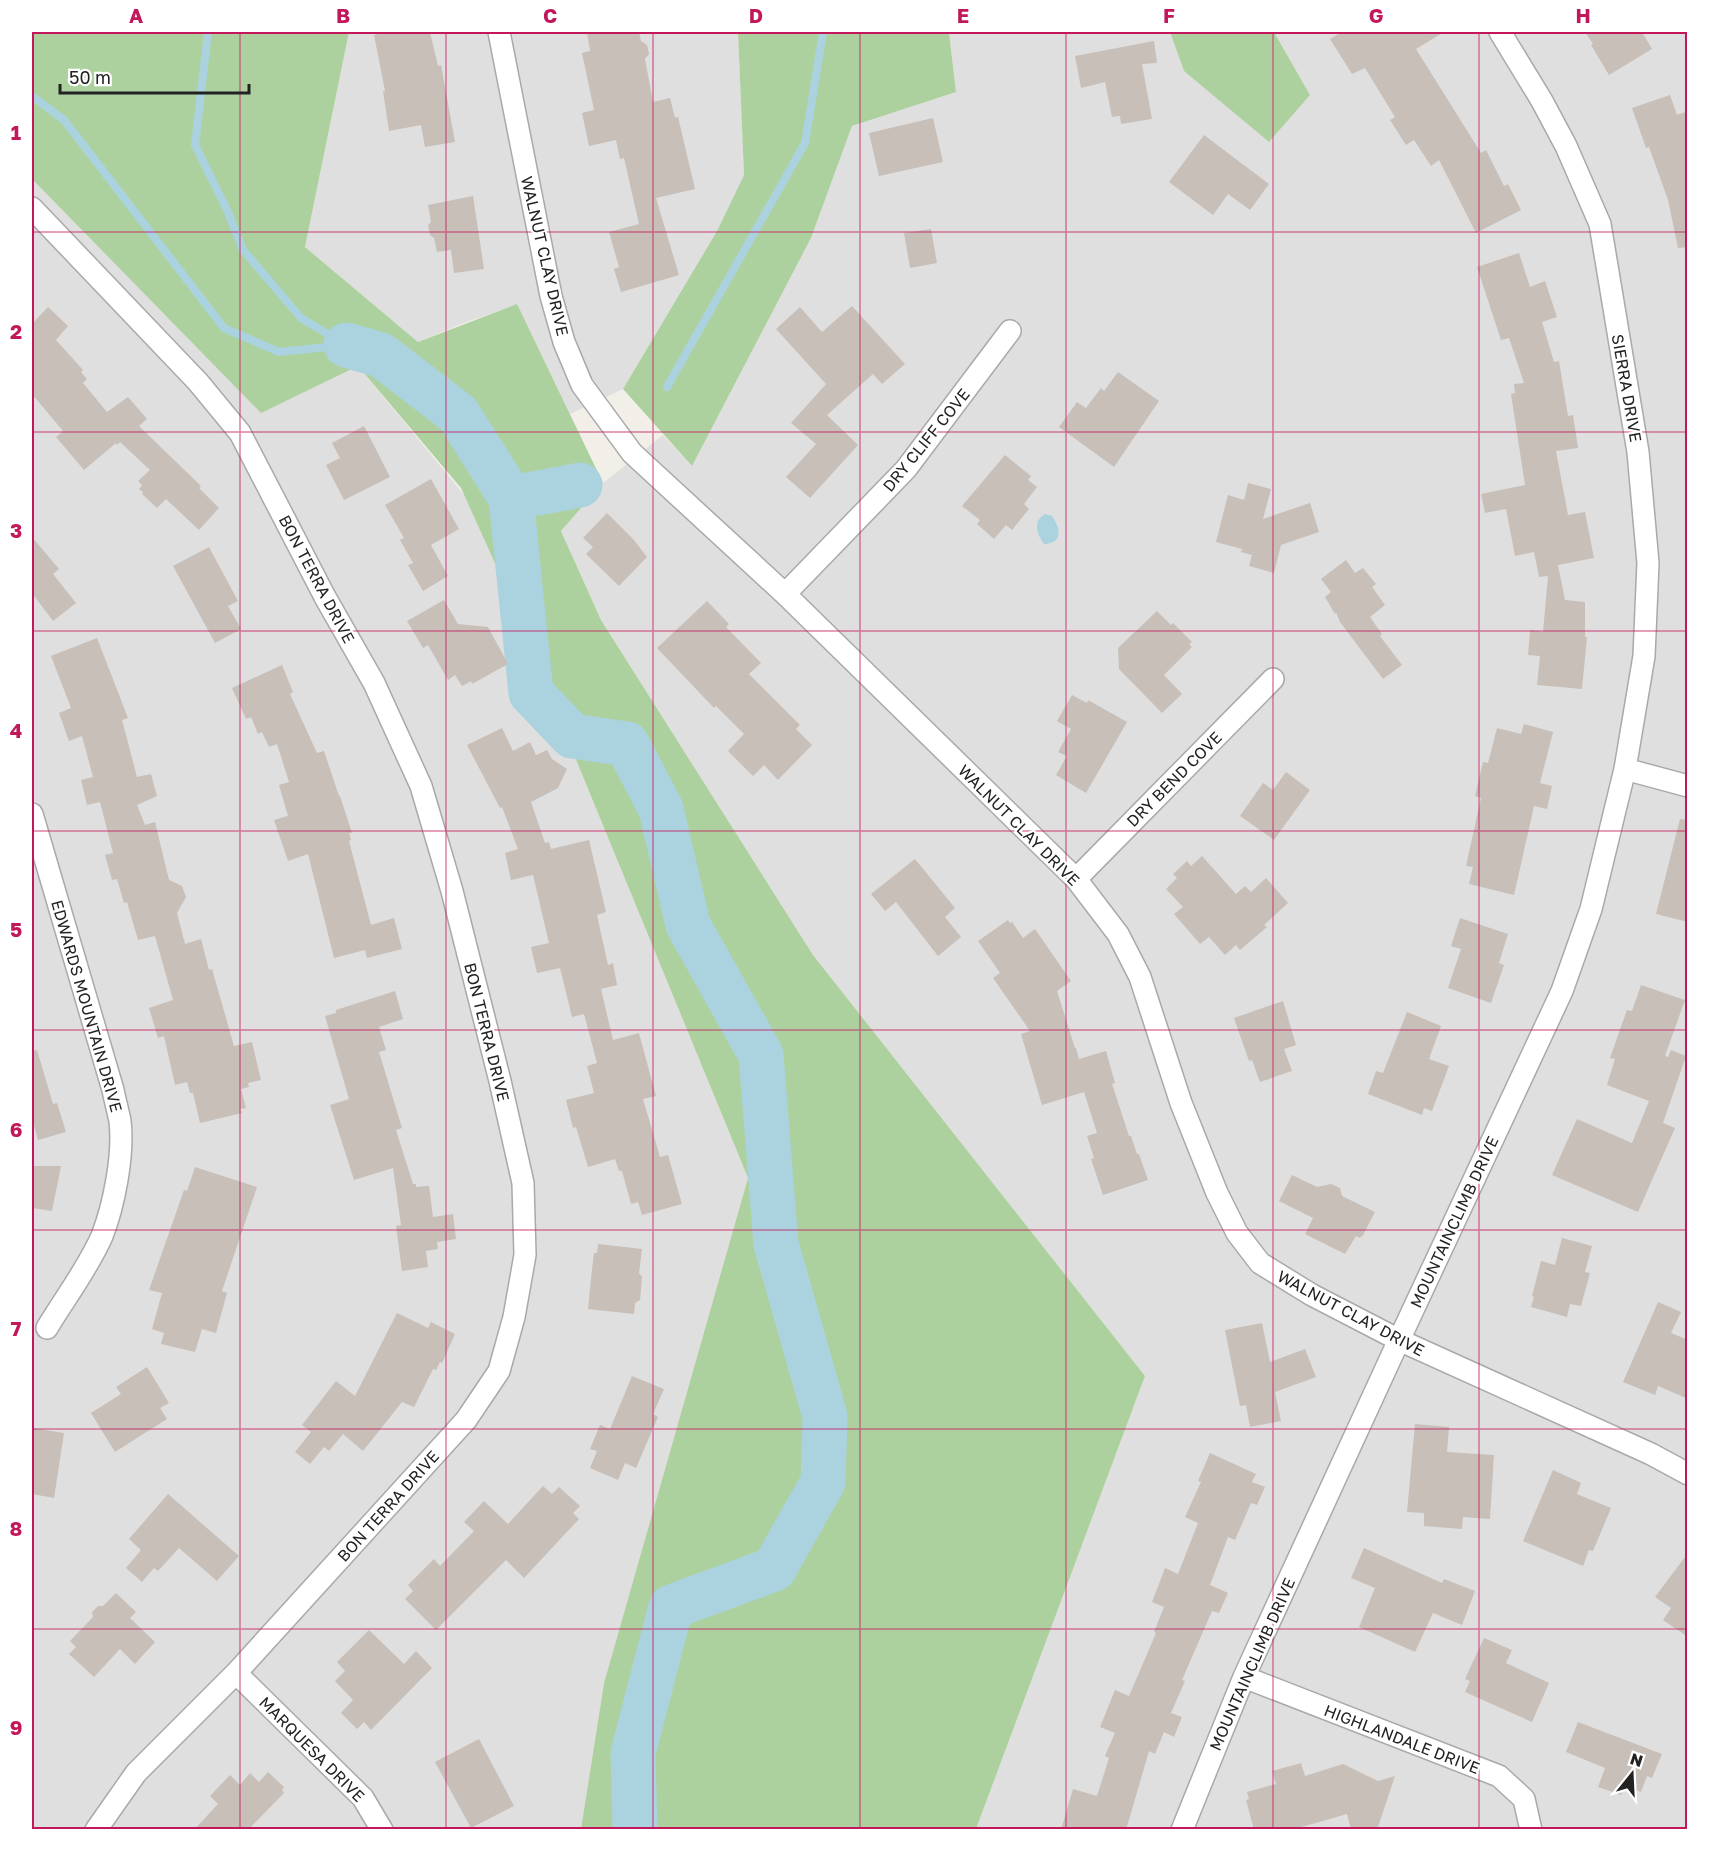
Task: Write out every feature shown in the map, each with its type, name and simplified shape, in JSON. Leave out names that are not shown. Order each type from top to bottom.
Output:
[{"type":"street","name":"WALNUT CLAY DRIVE","points":[[499,32],[551,296],[564,342],[582,385],[632,453],[785,594],[1076,879],[1118,934],[1140,977],[1181,1103],[1217,1193],[1237,1233],[1260,1263],[1312,1295],[1399,1340],[1688,1473]]},
{"type":"street","name":"SIERRA DRIVE","points":[[1500,32],[1561,137],[1599,224],[1625,372],[1638,452],[1648,563],[1644,656],[1625,769]]},
{"type":"street","name":"BON TERRA DRIVE","points":[[32,208],[198,382],[240,433],[325,597],[374,683],[421,786],[455,902],[523,1184],[525,1255],[514,1317],[499,1371],[466,1420],[236,1673],[136,1773],[96,1830]]},
{"type":"street","name":"DRY CLIFF COVE","points":[[785,594],[906,469],[1010,331]]},
{"type":"street","name":"DRY BEND COVE","points":[[1076,879],[1273,679]]},
{"type":"street","points":[[1625,769],[1688,786]]},
{"type":"street","name":"MOUNTAINCLIMB DRIVE","points":[[1182,1830],[1244,1677],[1562,991],[1591,909],[1625,769]]},
{"type":"street","name":"EDWARDS MOUNTAIN DRIVE","points":[[32,814],[113,1089],[120,1123],[119,1160],[113,1202],[101,1237],[46,1328]]},
{"type":"street","name":"MARQUESA DRIVE","points":[[236,1673],[363,1798],[382,1830]]},
{"type":"street","name":"HIGHLANDALE DRIVE","points":[[1244,1677],[1498,1776],[1524,1799],[1531,1830]]},
{"type":"shaded area","points":[[349,32],[738,32],[744,175],[717,231],[623,389],[570,414],[517,305],[469,321],[418,342],[305,247]]},
{"type":"shaded area","points":[[949,32],[1170,32],[1184,71],[1310,95],[1274,32],[1687,32],[1687,1829],[976,1829],[1145,1376],[813,955],[601,620],[561,531],[603,483],[663,435],[692,466],[811,238],[852,126],[956,92]]},
{"type":"shaded area","points":[[32,179],[261,412],[358,366],[465,496],[498,570],[748,1178],[604,1683],[581,1829],[32,1829]]},
{"type":"green space","points":[[32,32],[349,32],[305,247],[418,342],[517,304],[603,483],[561,531],[601,620],[813,955],[1145,1376],[976,1829],[581,1829],[604,1683],[748,1178],[498,570],[461,488],[358,366],[261,413],[32,179]]},
{"type":"green space","points":[[738,32],[949,32],[956,92],[852,126],[811,238],[692,466],[623,389],[717,231],[744,175]]},
{"type":"green space","points":[[1170,32],[1274,32],[1310,95],[1269,142],[1184,71]]},
{"type":"water","points":[[1045,514],[1052,516],[1057,525],[1058,534],[1055,541],[1044,544],[1039,536],[1037,524]]},
{"type":"building","points":[[387,32],[430,32],[438,66],[441,65],[455,142],[425,147],[421,125],[389,131],[383,91],[385,91],[374,35]]},
{"type":"building","points":[[587,32],[639,32],[641,41],[647,45],[649,54],[645,59],[653,102],[670,98],[675,118],[678,117],[695,189],[656,198],[679,275],[621,292],[614,269],[619,267],[609,232],[639,224],[624,158],[620,159],[616,140],[589,146],[582,113],[594,110],[582,53],[590,51]]},
{"type":"building","points":[[1342,32],[1444,32],[1416,49],[1481,153],[1486,150],[1504,186],[1508,184],[1521,210],[1476,233],[1439,160],[1431,166],[1414,140],[1406,145],[1390,120],[1395,117],[1365,68],[1352,74],[1330,39]]},
{"type":"building","points":[[1585,32],[1642,32],[1652,49],[1609,75]]},
{"type":"building","points":[[1154,41],[1157,63],[1142,64],[1152,119],[1121,124],[1120,116],[1112,117],[1105,82],[1081,88],[1075,56]]},
{"type":"building","points":[[1670,95],[1677,115],[1688,111],[1688,247],[1678,248],[1668,200],[1632,108]]},
{"type":"building","points":[[933,118],[943,162],[879,176],[869,133]]},
{"type":"building","points":[[1204,135],[1269,184],[1250,210],[1228,194],[1213,215],[1169,182]]},
{"type":"building","points":[[473,196],[484,269],[454,273],[451,250],[437,252],[434,238],[430,235],[428,225],[431,222],[428,205]]},
{"type":"building","points":[[931,229],[937,263],[910,268],[904,233]]},
{"type":"building","points":[[1519,253],[1530,287],[1545,281],[1557,317],[1542,322],[1554,362],[1559,361],[1568,416],[1573,415],[1578,448],[1556,451],[1568,515],[1585,512],[1594,558],[1558,565],[1565,600],[1585,602],[1585,637],[1587,637],[1582,689],[1537,685],[1540,656],[1528,655],[1530,630],[1543,632],[1548,576],[1539,577],[1534,552],[1515,556],[1506,509],[1485,513],[1481,494],[1525,485],[1511,394],[1515,393],[1514,384],[1524,383],[1509,338],[1501,340],[1477,267]]},
{"type":"building","points":[[852,306],[905,364],[882,384],[873,374],[827,415],[858,445],[810,498],[786,477],[816,444],[791,423],[826,384],[776,329],[800,307],[822,332]]},
{"type":"building","points":[[48,307],[68,326],[56,340],[83,370],[81,372],[87,379],[83,383],[107,412],[128,397],[147,419],[139,426],[201,486],[199,488],[219,508],[199,530],[166,499],[157,508],[142,494],[143,492],[139,489],[142,485],[138,481],[150,470],[120,442],[84,470],[56,437],[63,431],[32,394],[32,324]]},
{"type":"building","points":[[1118,372],[1159,401],[1114,467],[1059,427],[1077,402],[1086,408],[1101,388],[1104,391]]},
{"type":"building","points":[[364,426],[390,477],[344,500],[326,465],[340,458],[332,443]]},
{"type":"building","points":[[1005,455],[1031,476],[1028,480],[1037,487],[1024,504],[1029,509],[1012,530],[1006,525],[994,539],[977,524],[980,520],[962,506]]},
{"type":"building","points":[[431,479],[459,529],[431,545],[448,576],[423,591],[408,565],[413,563],[400,540],[404,538],[385,505]]},
{"type":"building","points":[[1248,483],[1271,489],[1263,519],[1310,503],[1319,532],[1281,545],[1274,573],[1249,566],[1252,555],[1241,552],[1242,549],[1216,542],[1228,495],[1244,500]]},
{"type":"building","points":[[607,513],[634,540],[647,557],[619,586],[586,554],[593,547],[583,538]]},
{"type":"building","points":[[32,537],[59,569],[53,574],[76,603],[53,621],[32,593]]},
{"type":"building","points":[[209,547],[238,601],[228,606],[241,629],[215,643],[173,566]]},
{"type":"building","points":[[1346,560],[1355,573],[1363,568],[1376,584],[1372,587],[1385,605],[1370,617],[1382,634],[1380,636],[1402,665],[1383,679],[1340,622],[1325,597],[1331,592],[1321,579]]},
{"type":"building","points":[[444,600],[458,624],[488,627],[508,664],[472,684],[471,681],[462,686],[455,675],[448,680],[428,645],[423,648],[407,621]]},
{"type":"building","points":[[707,601],[729,624],[726,627],[761,663],[749,674],[800,725],[796,729],[812,745],[778,780],[764,765],[753,776],[728,751],[744,734],[716,706],[714,708],[657,648]]},
{"type":"building","points":[[1157,611],[1192,642],[1189,644],[1192,647],[1164,675],[1182,694],[1162,713],[1119,669],[1118,648]]},
{"type":"building","points":[[97,638],[128,718],[122,720],[137,777],[151,774],[157,796],[137,805],[145,825],[155,822],[169,880],[182,886],[186,897],[177,913],[185,944],[201,939],[234,1046],[252,1042],[261,1080],[248,1083],[249,1087],[241,1089],[246,1108],[240,1109],[242,1113],[200,1123],[193,1093],[190,1093],[187,1082],[175,1085],[164,1036],[158,1038],[149,1008],[173,1000],[155,936],[138,940],[127,902],[124,903],[117,879],[112,880],[105,855],[113,853],[100,802],[87,805],[81,780],[93,777],[82,736],[69,741],[59,713],[71,708],[51,656]]},
{"type":"building","points":[[282,665],[293,692],[290,694],[317,753],[324,751],[340,796],[352,833],[349,833],[351,840],[349,841],[371,925],[394,918],[402,949],[367,958],[365,950],[334,958],[308,854],[288,861],[274,820],[288,816],[279,785],[289,782],[277,744],[269,747],[262,732],[258,734],[251,717],[246,719],[232,688]]},
{"type":"building","points":[[1072,695],[1087,703],[1088,700],[1127,722],[1086,793],[1056,775],[1067,756],[1058,752],[1071,729],[1057,721]]},
{"type":"building","points":[[1524,724],[1553,732],[1540,783],[1552,786],[1547,809],[1534,806],[1514,895],[1469,884],[1473,867],[1466,866],[1481,798],[1475,796],[1483,762],[1488,763],[1497,728],[1521,734]]},
{"type":"building","points":[[502,728],[513,751],[530,742],[536,755],[547,750],[552,759],[567,769],[558,788],[531,802],[545,843],[549,842],[551,849],[589,840],[606,912],[597,915],[608,965],[613,963],[617,985],[601,989],[613,1040],[639,1033],[656,1096],[643,1099],[660,1157],[668,1155],[682,1204],[642,1215],[638,1202],[631,1204],[622,1171],[619,1171],[615,1159],[588,1167],[576,1127],[573,1128],[566,1100],[594,1093],[587,1066],[597,1063],[584,1014],[572,1017],[560,968],[537,973],[531,947],[549,943],[533,875],[511,880],[505,853],[518,849],[502,807],[500,808],[467,745]]},
{"type":"building","points":[[1286,772],[1310,790],[1274,840],[1240,816],[1263,783],[1273,790]]},
{"type":"building","points":[[1680,819],[1688,820],[1688,922],[1656,914]]},
{"type":"building","points":[[1202,856],[1236,894],[1245,886],[1251,892],[1266,878],[1288,903],[1264,925],[1267,927],[1240,950],[1236,945],[1225,955],[1209,937],[1200,944],[1174,914],[1183,907],[1166,889],[1177,878],[1173,874],[1187,861],[1191,866]]},
{"type":"building","points":[[915,859],[955,908],[945,917],[961,937],[938,956],[896,902],[885,911],[871,894]]},
{"type":"building","points":[[1460,918],[1508,934],[1499,963],[1504,965],[1491,1003],[1448,988],[1461,949],[1451,946]]},
{"type":"building","points":[[1008,920],[1023,938],[1035,929],[1071,981],[1057,991],[1079,1059],[1106,1051],[1115,1083],[1112,1084],[1129,1136],[1139,1154],[1148,1180],[1103,1195],[1091,1159],[1094,1158],[1087,1136],[1097,1133],[1084,1092],[1042,1105],[1021,1034],[1030,1031],[993,978],[1000,973],[978,941]]},
{"type":"building","points":[[1641,985],[1685,1000],[1665,1056],[1668,1057],[1671,1050],[1686,1056],[1663,1123],[1675,1128],[1638,1212],[1552,1175],[1577,1119],[1632,1143],[1649,1101],[1607,1085],[1615,1059],[1610,1058],[1627,1010],[1632,1011]]},
{"type":"building","points":[[395,991],[403,1019],[379,1027],[386,1050],[379,1052],[402,1128],[396,1130],[413,1184],[416,1184],[416,1187],[429,1186],[433,1217],[453,1214],[456,1239],[437,1242],[438,1249],[426,1251],[428,1267],[402,1271],[396,1226],[401,1225],[393,1168],[354,1180],[330,1105],[349,1099],[325,1016],[336,1013],[336,1010]]},
{"type":"building","points":[[1283,1001],[1296,1045],[1284,1049],[1292,1071],[1260,1082],[1252,1060],[1249,1061],[1234,1018]]},
{"type":"building","points":[[1407,1012],[1441,1026],[1429,1059],[1449,1066],[1432,1111],[1424,1108],[1422,1115],[1368,1094],[1376,1071],[1383,1073]]},
{"type":"building","points":[[37,1050],[53,1104],[57,1103],[66,1132],[38,1140],[32,1118],[32,1051]]},
{"type":"building","points":[[32,1166],[61,1166],[52,1211],[32,1208]]},
{"type":"building","points":[[195,1167],[257,1187],[222,1291],[227,1293],[216,1333],[202,1329],[195,1352],[161,1344],[164,1333],[152,1329],[162,1293],[149,1290],[184,1190],[187,1191]]},
{"type":"building","points":[[1292,1175],[1317,1187],[1331,1184],[1340,1188],[1342,1196],[1375,1212],[1362,1237],[1356,1236],[1345,1254],[1305,1234],[1313,1218],[1279,1201]]},
{"type":"building","points":[[1562,1238],[1592,1246],[1585,1272],[1590,1273],[1581,1306],[1570,1304],[1567,1317],[1531,1307],[1541,1261],[1555,1265]]},
{"type":"building","points":[[598,1244],[642,1249],[639,1273],[642,1277],[640,1300],[635,1303],[634,1314],[588,1309],[594,1253],[597,1253]]},
{"type":"building","points":[[1658,1302],[1681,1312],[1671,1333],[1688,1340],[1688,1399],[1658,1386],[1655,1395],[1623,1382]]},
{"type":"building","points":[[397,1313],[428,1328],[431,1322],[455,1334],[442,1363],[440,1362],[436,1370],[433,1369],[414,1407],[402,1402],[363,1451],[343,1434],[329,1451],[324,1447],[310,1464],[295,1452],[311,1432],[302,1425],[336,1381],[355,1396]]},
{"type":"building","points":[[1262,1323],[1270,1362],[1305,1349],[1316,1377],[1275,1392],[1281,1421],[1250,1427],[1246,1405],[1240,1406],[1225,1330]]},
{"type":"building","points":[[147,1367],[169,1403],[160,1408],[167,1419],[115,1452],[91,1413],[121,1394],[116,1387]]},
{"type":"building","points":[[632,1376],[664,1389],[653,1414],[658,1417],[636,1468],[625,1463],[618,1480],[590,1468],[597,1451],[590,1449],[600,1425],[610,1429]]},
{"type":"building","points":[[1415,1424],[1449,1427],[1447,1452],[1494,1455],[1490,1519],[1463,1517],[1462,1529],[1424,1526],[1424,1513],[1407,1512]]},
{"type":"building","points":[[32,1428],[64,1433],[54,1498],[32,1494]]},
{"type":"building","points":[[1210,1453],[1256,1474],[1252,1482],[1265,1487],[1257,1505],[1251,1503],[1235,1540],[1228,1537],[1210,1585],[1228,1593],[1219,1613],[1212,1611],[1182,1680],[1185,1681],[1171,1713],[1182,1717],[1174,1737],[1164,1732],[1155,1754],[1149,1751],[1126,1830],[1061,1830],[1073,1789],[1097,1796],[1109,1758],[1105,1756],[1115,1733],[1100,1727],[1115,1690],[1129,1696],[1156,1633],[1154,1632],[1164,1607],[1152,1602],[1165,1568],[1178,1574],[1198,1523],[1185,1517],[1201,1482],[1198,1481]]},
{"type":"building","points":[[1553,1470],[1581,1483],[1577,1494],[1611,1508],[1593,1551],[1589,1550],[1583,1566],[1523,1541]]},
{"type":"building","points":[[543,1486],[552,1494],[559,1487],[580,1506],[573,1513],[579,1519],[524,1578],[506,1560],[436,1630],[405,1599],[413,1591],[408,1585],[434,1559],[440,1566],[474,1531],[464,1522],[484,1501],[508,1524]]},
{"type":"building","points":[[168,1494],[239,1556],[217,1581],[179,1548],[158,1571],[154,1568],[142,1582],[126,1568],[141,1550],[129,1539]]},
{"type":"building","points":[[1364,1548],[1442,1583],[1444,1579],[1475,1591],[1462,1625],[1433,1613],[1415,1652],[1359,1627],[1375,1588],[1351,1578]]},
{"type":"building","points":[[1688,1553],[1688,1637],[1663,1620],[1671,1608],[1655,1597]]},
{"type":"building","points":[[116,1593],[136,1612],[130,1618],[155,1642],[135,1664],[120,1649],[94,1677],[69,1654],[76,1647],[70,1641],[93,1617],[92,1612],[98,1606],[103,1606]]},
{"type":"building","points":[[369,1630],[404,1664],[416,1651],[432,1668],[371,1730],[364,1722],[357,1729],[341,1713],[353,1700],[335,1681],[345,1671],[337,1662]]},
{"type":"building","points":[[1484,1638],[1512,1650],[1506,1663],[1549,1683],[1532,1722],[1465,1692],[1470,1681],[1465,1679]]},
{"type":"building","points":[[1578,1722],[1662,1754],[1652,1778],[1647,1776],[1641,1792],[1625,1785],[1621,1795],[1598,1787],[1605,1768],[1566,1752]]},
{"type":"building","points":[[479,1739],[514,1806],[471,1828],[435,1762]]},
{"type":"building","points":[[1301,1763],[1305,1776],[1343,1764],[1378,1781],[1395,1776],[1377,1830],[1351,1830],[1347,1814],[1291,1830],[1254,1830],[1246,1800],[1249,1799],[1247,1792],[1276,1784],[1272,1771]]},
{"type":"building","points":[[268,1772],[284,1787],[282,1790],[284,1793],[248,1830],[194,1830],[218,1804],[210,1796],[230,1775],[240,1785],[250,1773],[259,1782]]},
{"type":"waterway","points":[[208,32],[195,145],[227,210],[243,250],[301,318],[346,345]]},
{"type":"waterway","points":[[667,387],[805,143],[823,32]]},
{"type":"waterway","points":[[32,96],[64,120],[224,328],[279,352],[346,345]]},
{"type":"waterway","points":[[346,345],[381,355],[458,414],[511,498]]},
{"type":"waterway","points":[[580,485],[511,498],[531,693],[572,736],[627,744],[661,809],[688,925],[761,1055],[776,1244],[825,1416],[823,1482],[774,1569],[671,1607],[633,1753],[635,1830]]}]
